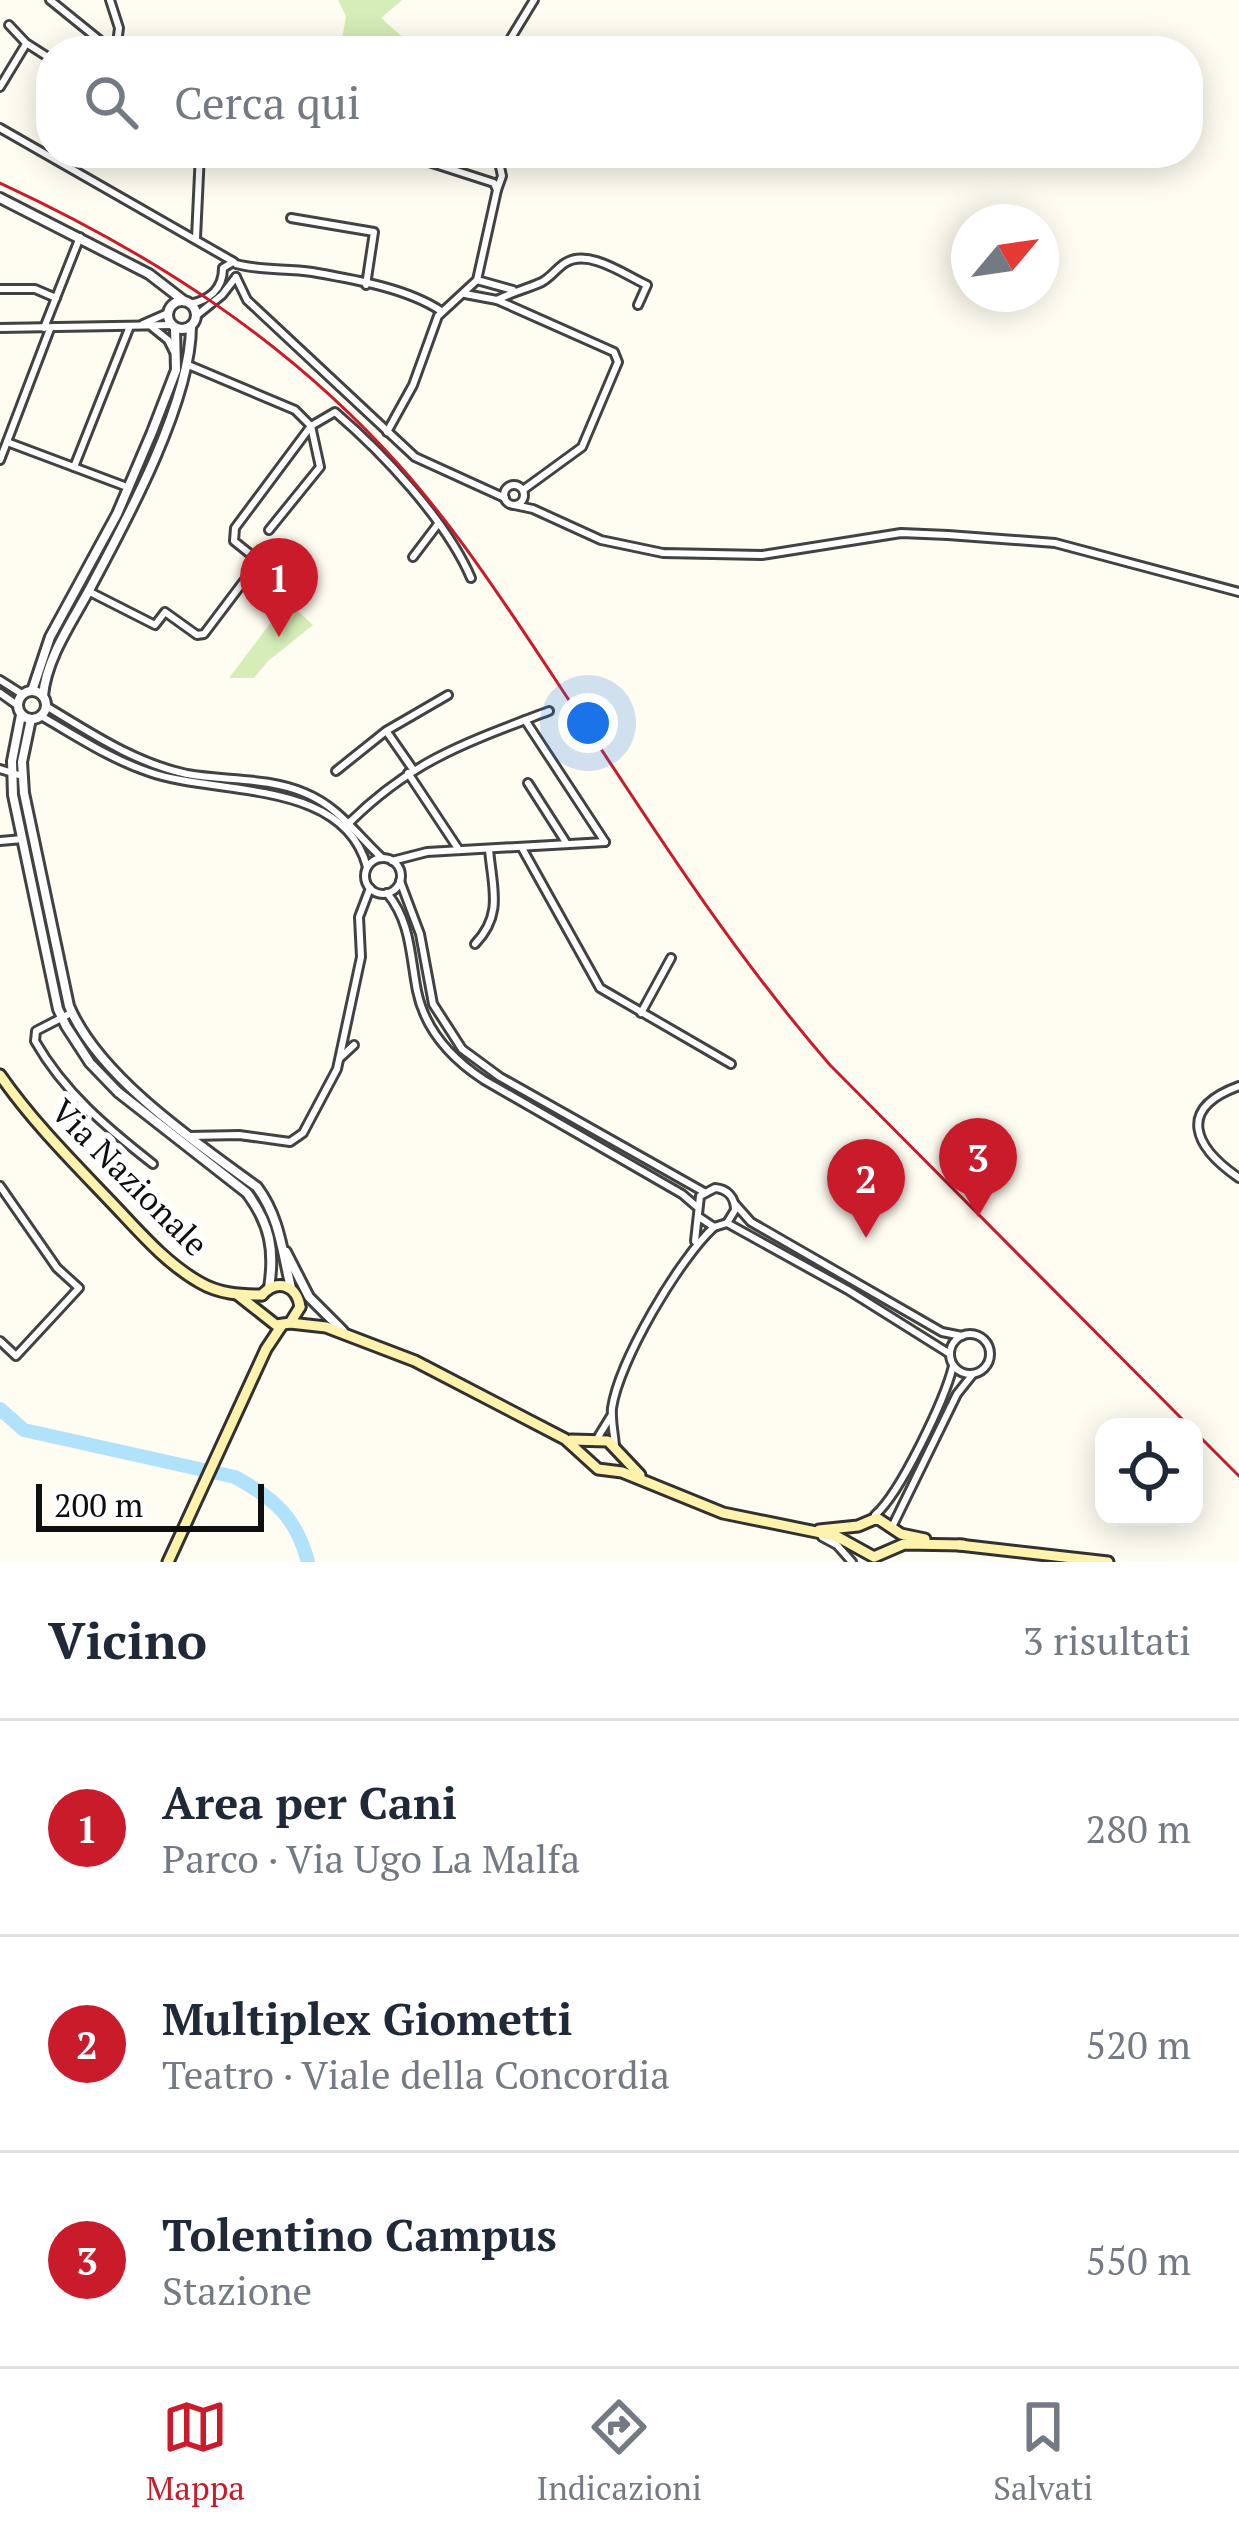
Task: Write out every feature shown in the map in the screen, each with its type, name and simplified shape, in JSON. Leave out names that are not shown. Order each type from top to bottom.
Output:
[{"type":"main road","name":"Via Nazionale","points":[[0,1075],[32,1120],[151,1244],[198,1282],[238,1295],[263,1315]]},
{"type":"main road","points":[[266,1348],[266,1291],[280,1285],[291,1288],[300,1306],[326,1327]]},
{"type":"main road","name":"Via Nazionale","points":[[238,1295],[266,1291]]},
{"type":"main road","points":[[168,1562],[266,1348],[300,1306]]},
{"type":"main road","points":[[263,1315],[286,1324],[326,1327],[415,1361],[565,1439],[598,1469],[654,1485],[723,1514],[814,1530],[883,1519],[908,1537],[1108,1562]]},
{"type":"main road","points":[[565,1439],[604,1440],[654,1485]]},
{"type":"main road","points":[[588,1460],[594,1443]]},
{"type":"main road","points":[[608,1469],[615,1464],[616,1449]]},
{"type":"main road","points":[[858,1526],[858,1556]]},
{"type":"main road","points":[[881,1556],[894,1541],[892,1528]]},
{"type":"main road","points":[[814,1530],[858,1556],[881,1556],[904,1544],[963,1545]]},
{"type":"street","points":[[50,0],[95,36]]},
{"type":"street","points":[[110,0],[117,36]]},
{"type":"street","points":[[512,36],[534,0]]},
{"type":"street","points":[[9,25],[36,49]]},
{"type":"street","points":[[0,87],[26,43]]},
{"type":"street","points":[[0,128],[36,145]]},
{"type":"street","points":[[79,168],[235,263],[257,270],[314,272],[366,284],[440,311]]},
{"type":"street","points":[[196,238],[199,168]]},
{"type":"street","points":[[448,168],[494,183],[497,190]]},
{"type":"street","points":[[387,432],[413,385],[440,311],[477,280],[500,168]]},
{"type":"street","points":[[0,199],[80,237],[167,288],[187,303],[193,321],[188,364],[139,492],[52,662],[33,709],[17,775],[23,838],[66,1015],[90,1063],[226,1171],[262,1212],[273,1259],[266,1291]]},
{"type":"street","points":[[291,218],[374,232],[366,284]]},
{"type":"street","points":[[1,457],[80,237]]},
{"type":"street","points":[[140,325],[213,294],[223,268],[212,247]]},
{"type":"street","points":[[497,300],[543,281],[580,258],[647,285],[638,305]]},
{"type":"street","points":[[223,268],[235,263]]},
{"type":"street","points":[[0,328],[152,328],[193,321],[236,277],[235,263]]},
{"type":"street","points":[[236,277],[247,300],[427,464],[506,494],[514,505],[601,540],[660,553],[762,555],[901,533],[1055,543],[1239,592]]},
{"type":"street","points":[[477,280],[512,290]]},
{"type":"street","points":[[167,288],[177,361],[128,488],[50,637],[27,692],[33,709],[135,767],[181,782],[272,793],[300,801],[347,825],[368,867],[365,878],[370,888],[359,916],[362,957],[340,1057]]},
{"type":"street","points":[[497,300],[501,288]]},
{"type":"street","points":[[0,289],[35,289],[56,298]]},
{"type":"street","points":[[464,294],[497,300],[614,352],[618,362],[582,447],[523,492],[522,501],[514,505]]},
{"type":"street","points":[[222,295],[247,300]]},
{"type":"street","points":[[74,467],[130,326]]},
{"type":"street","points":[[152,328],[168,340],[177,361]]},
{"type":"street","points":[[177,361],[295,410],[311,426],[320,467],[269,530]]},
{"type":"street","points":[[88,591],[155,625],[165,612],[200,636],[259,561],[234,541],[235,528],[311,426],[335,412],[438,524],[471,578]]},
{"type":"street","points":[[7,442],[128,488]]},
{"type":"street","points":[[506,494],[515,485],[533,509]]},
{"type":"street","points":[[413,557],[438,524]]},
{"type":"street","points":[[93,559],[103,565]]},
{"type":"street","points":[[0,680],[27,692],[33,709]]},
{"type":"street","points":[[0,693],[139,758],[184,773],[303,792],[382,858],[392,861],[428,852],[605,842],[525,720]]},
{"type":"street","points":[[336,771],[386,731],[448,695]]},
{"type":"street","points":[[347,825],[410,770],[449,749],[549,711]]},
{"type":"street","points":[[386,731],[459,850]]},
{"type":"street","points":[[96,748],[101,739]]},
{"type":"street","points":[[0,769],[17,775]]},
{"type":"street","points":[[17,775],[66,1015]]},
{"type":"street","points":[[528,783],[567,844]]},
{"type":"street","points":[[0,841],[23,838]]},
{"type":"street","points":[[522,848],[601,988],[731,1064]]},
{"type":"street","points":[[475,944],[495,915],[489,849]]},
{"type":"street","points":[[368,867],[382,858]]},
{"type":"street","points":[[366,904],[400,878],[411,859]]},
{"type":"street","points":[[392,861],[420,934],[433,1004],[446,1031],[462,1049],[500,1077],[704,1192],[721,1188],[751,1222],[942,1332],[976,1336],[988,1347],[987,1364],[956,1394],[892,1528]]},
{"type":"street","points":[[370,888],[385,893],[398,908],[410,940],[422,1007],[456,1059],[484,1080],[682,1194],[696,1206],[699,1217],[695,1244]]},
{"type":"street","points":[[641,1013],[671,958]]},
{"type":"street","points":[[66,1015],[34,1034],[45,1059],[88,1110],[153,1164]]},
{"type":"street","points":[[186,1139],[239,1135],[272,1142],[298,1139],[340,1057],[354,1045]]},
{"type":"street","points":[[1239,1086],[1214,1095],[1199,1116],[1200,1134],[1209,1152],[1239,1178]]},
{"type":"street","points":[[226,1171],[256,1187],[271,1206],[291,1288]]},
{"type":"street","points":[[0,1186],[57,1268],[79,1288],[16,1356],[0,1341]]},
{"type":"street","points":[[696,1206],[704,1192]]},
{"type":"street","points":[[616,1449],[611,1416],[615,1394],[635,1346],[695,1244],[714,1227],[727,1223],[735,1204]]},
{"type":"street","points":[[699,1217],[714,1227]]},
{"type":"street","points":[[727,1223],[950,1354]]},
{"type":"street","points":[[282,1241],[309,1297],[349,1336]]},
{"type":"street","points":[[871,1518],[887,1504],[949,1383],[953,1343],[962,1336]]},
{"type":"street","points":[[953,1366],[973,1374]]},
{"type":"street","points":[[594,1443],[611,1416]]},
{"type":"street","points":[[790,1527],[858,1556]]},
{"type":"green space","points":[[338,0],[402,0],[381,18],[401,36],[343,36],[346,16]]},
{"type":"green space","points":[[287,601],[313,625],[254,678],[229,678]]},
{"type":"waterway","points":[[0,1409],[24,1430],[235,1477],[282,1511],[308,1562]]},
{"type":"railway","points":[[0,183],[110,239],[214,303],[311,378],[356,420],[421,490],[461,542],[686,876],[830,1065],[1181,1418]]},
{"type":"railway","points":[[1203,1440],[1239,1476]]},
{"type":"place","name":"Area per Cani","points":[[279,637]]},
{"type":"place","name":"Tolentino Campus","points":[[978,1217]]},
{"type":"place","name":"Multiplex Giometti","points":[[866,1238]]}]
